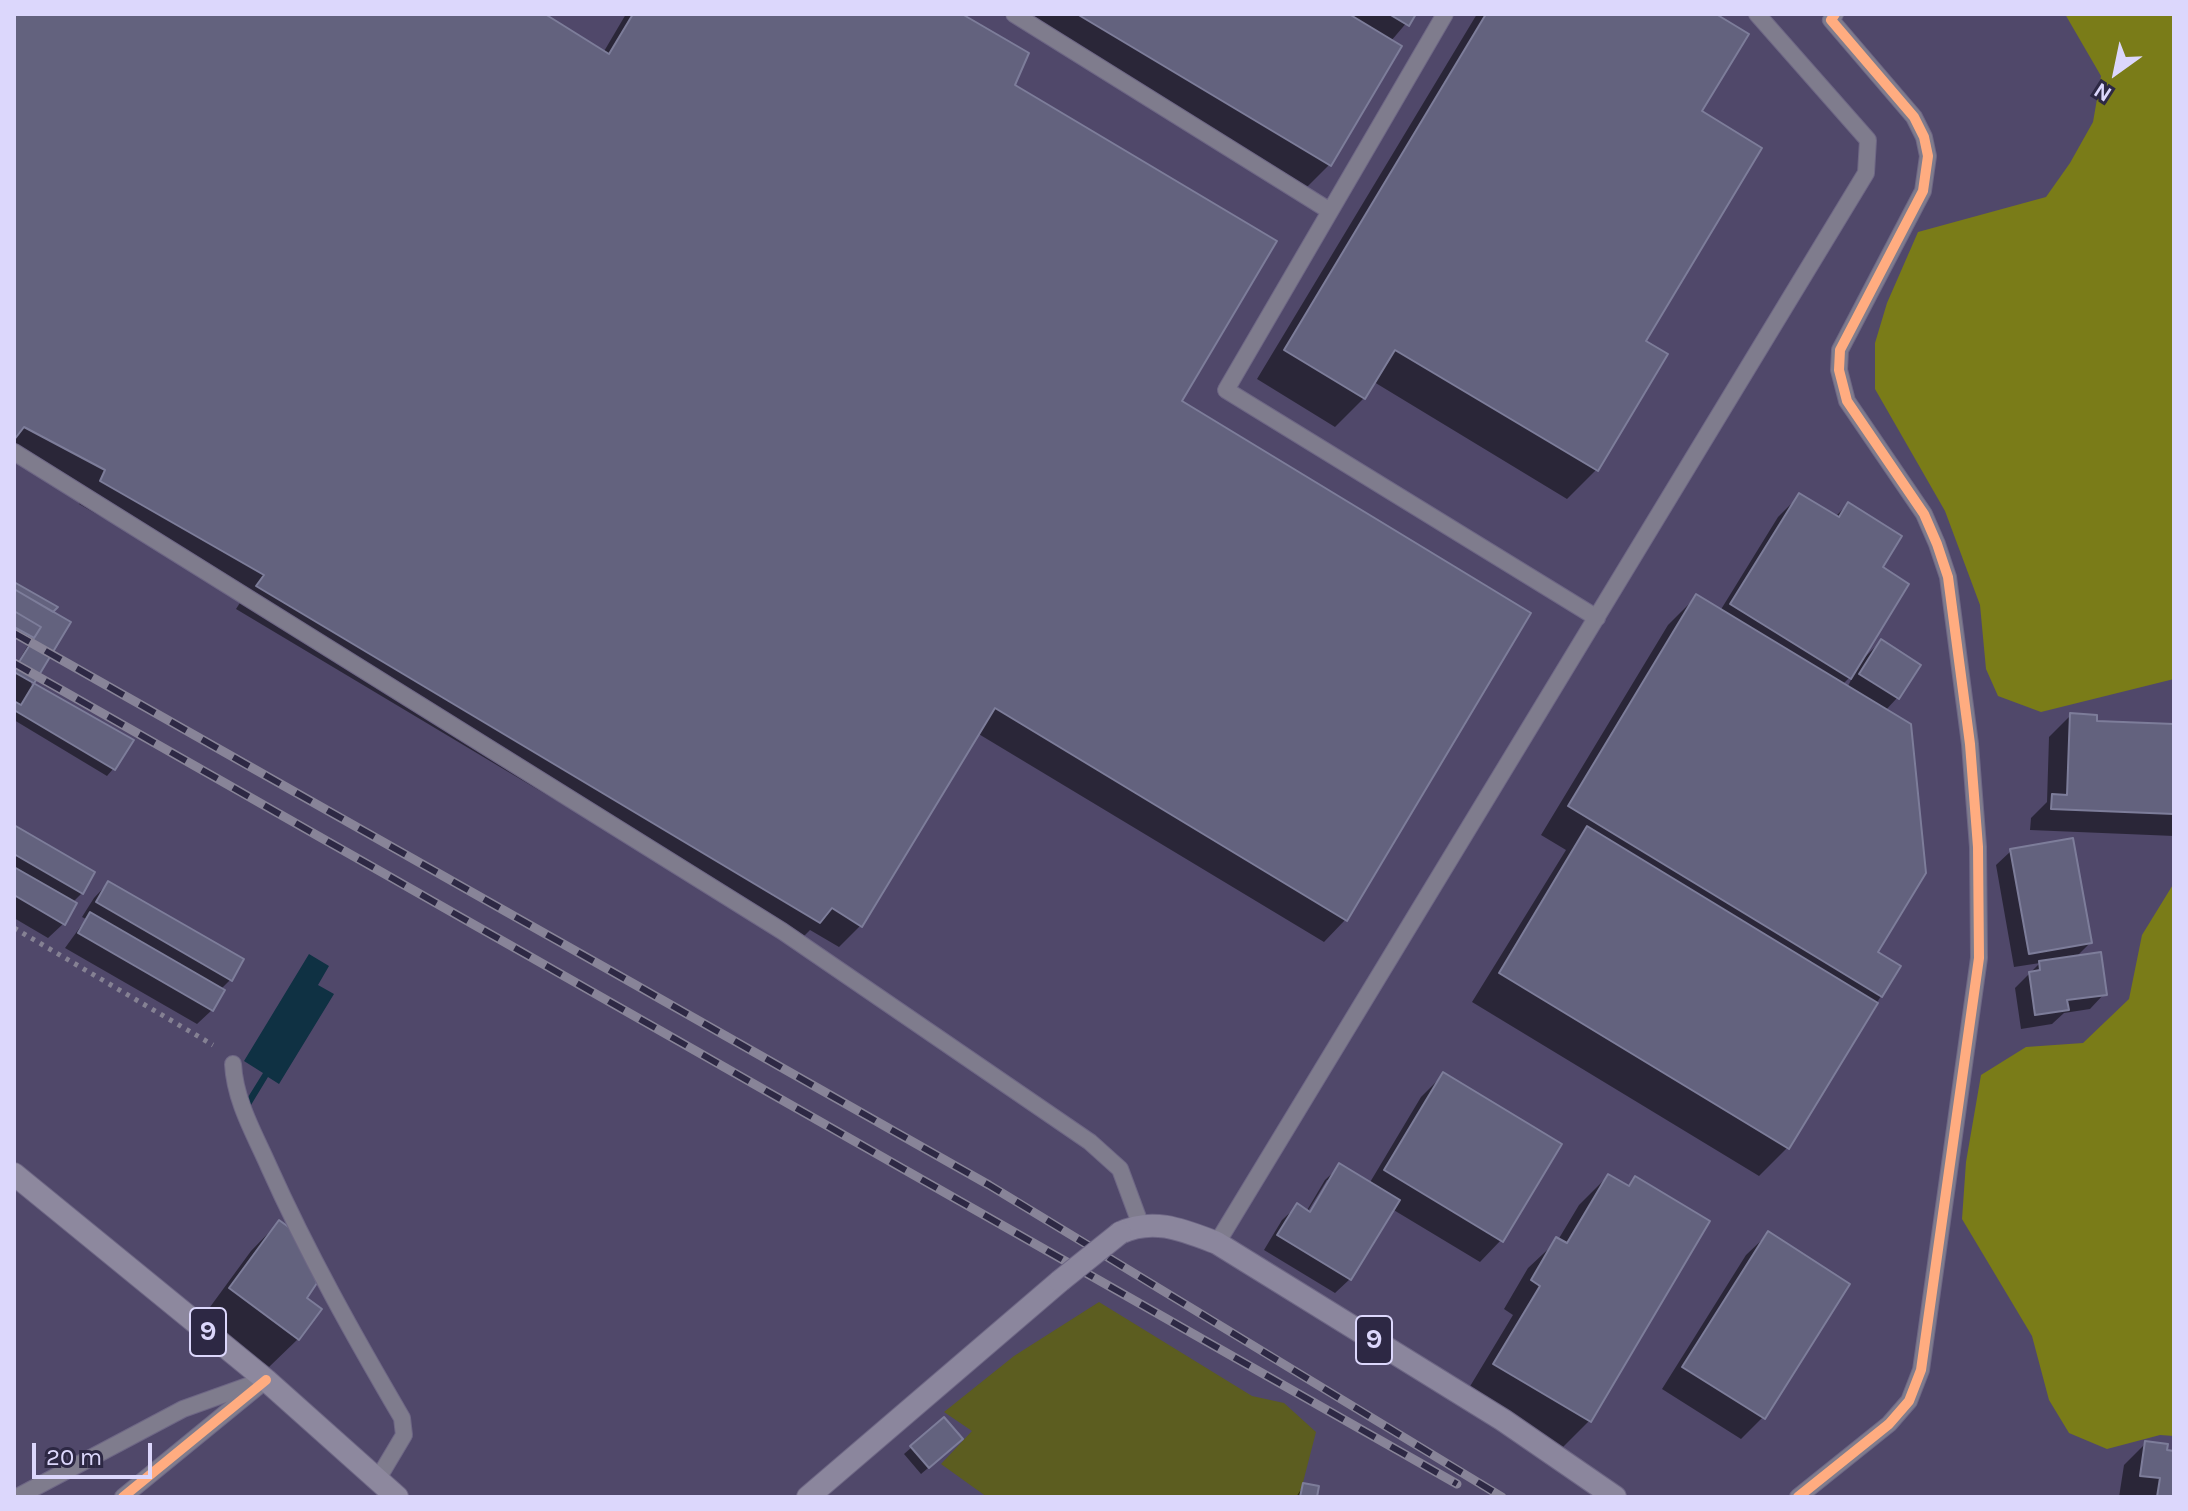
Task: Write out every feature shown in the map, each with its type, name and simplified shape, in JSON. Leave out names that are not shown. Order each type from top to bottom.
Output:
[{"type":"highway","name":"9","points":[[14,1174],[266,1380],[379,1477],[397,1497]]},
{"type":"main road","name":"9","points":[[1130,1228],[1177,1228],[1217,1243],[1503,1420],[1615,1497]]},
{"type":"main road","points":[[808,1497],[1060,1281],[1130,1228]]},
{"type":"street","points":[[1014,14],[1330,211]]},
{"type":"street","points":[[1445,14],[1226,390],[1597,618]]},
{"type":"street","points":[[1217,1243],[1866,173],[1868,140],[1757,14]]},
{"type":"street","points":[[1798,1497],[1889,1424],[1909,1401],[1921,1370],[1979,958],[1978,847],[1971,759],[1948,577],[1924,514],[1847,401],[1839,370],[1840,350],[1923,191],[1928,156],[1924,137],[1914,117],[1830,16]]},
{"type":"street","points":[[14,452],[782,931],[1090,1142],[1120,1169],[1130,1228]]},
{"type":"street","points":[[233,1064],[234,1084],[240,1102],[288,1208],[340,1311],[402,1418],[404,1435],[379,1477]]},
{"type":"street","points":[[17,1497],[183,1409],[266,1380]]},
{"type":"street","points":[[123,1497],[266,1380]]},
{"type":"path","points":[[14,928],[222,1050],[233,1064]]},
{"type":"shaded area","points":[[2065,14],[2174,14],[2174,679],[2041,712],[1998,696],[1986,669],[1980,605],[1945,511],[1875,389],[1875,343],[1887,303],[1918,232],[2046,197],[2070,163],[2093,122],[2101,76]]},
{"type":"shaded area","points":[[2174,883],[2174,1436],[2160,1435],[2107,1449],[2069,1433],[2049,1400],[2032,1336],[1962,1219],[1966,1162],[1981,1075],[2026,1047],[2083,1043],[2129,999],[2142,935]]},
{"type":"shaded area","points":[[1099,1302],[1252,1396],[1284,1403],[1316,1432],[1300,1494],[1296,1497],[987,1497],[941,1464],[972,1431],[944,1412],[1014,1356]]},
{"type":"water","points":[[309,954],[329,966],[318,985],[334,994],[279,1084],[268,1077],[251,1105],[245,1102],[263,1073],[244,1061]]},
{"type":"building","points":[[14,14],[545,14],[609,54],[633,14],[962,14],[1029,53],[1015,85],[1277,241],[1182,401],[1531,613],[1347,921],[995,708],[862,927],[832,908],[820,923],[256,586],[264,575],[100,481],[105,470],[24,427],[14,440]]},
{"type":"building","points":[[1077,14],[1349,14],[1402,46],[1331,166]]},
{"type":"building","points":[[1389,14],[1416,14],[1409,26]]},
{"type":"building","points":[[1486,14],[1716,14],[1749,34],[1702,111],[1762,148],[1646,341],[1668,354],[1598,471],[1395,350],[1365,399],[1284,350]]},
{"type":"building","points":[[1799,493],[1839,517],[1848,502],[1902,536],[1883,567],[1909,584],[1851,679],[1730,604]]},
{"type":"building","points":[[14,582],[58,607],[53,612],[14,589]]},
{"type":"building","points":[[14,589],[71,622],[21,705],[14,701],[14,670],[41,627],[14,611]]},
{"type":"building","points":[[1696,594],[1911,724],[1926,873],[1878,952],[1901,966],[1882,997],[1568,806]]},
{"type":"building","points":[[14,611],[41,627],[34,638],[14,627]]},
{"type":"building","points":[[1881,639],[1921,665],[1899,699],[1859,674]]},
{"type":"building","points":[[14,672],[134,740],[115,770],[14,710]]},
{"type":"building","points":[[2070,713],[2097,715],[2097,721],[2174,724],[2174,814],[2051,809],[2052,794],[2067,795]]},
{"type":"building","points":[[14,825],[95,872],[83,894],[14,854]]},
{"type":"building","points":[[1587,826],[1878,1003],[1789,1149],[1499,973]]},
{"type":"building","points":[[2073,838],[2092,943],[2029,954],[2010,849]]},
{"type":"building","points":[[14,867],[77,903],[65,925],[14,895]]},
{"type":"building","points":[[108,881],[244,959],[232,981],[96,902]]},
{"type":"building","points":[[90,912],[225,990],[213,1011],[78,933]]},
{"type":"building","points":[[2101,952],[2107,995],[2067,1000],[2069,1010],[2035,1015],[2029,972],[2040,970],[2039,961]]},
{"type":"building","points":[[1443,1072],[1562,1144],[1503,1242],[1384,1170]]},
{"type":"building","points":[[1339,1163],[1400,1200],[1351,1280],[1277,1235],[1297,1203],[1310,1212]]},
{"type":"building","points":[[1608,1174],[1629,1186],[1635,1176],[1710,1221],[1591,1422],[1493,1364],[1540,1286],[1531,1280],[1556,1237],[1567,1243]]},
{"type":"building","points":[[279,1220],[294,1231],[317,1283],[307,1298],[322,1309],[299,1340],[229,1288]]},
{"type":"building","points":[[1768,1231],[1850,1284],[1765,1419],[1682,1367]]},
{"type":"building","points":[[944,1417],[963,1439],[929,1468],[910,1446]]},
{"type":"building","points":[[2145,1441],[2168,1444],[2167,1450],[2174,1451],[2174,1497],[2157,1497],[2160,1478],[2140,1476]]},
{"type":"building","points":[[1303,1483],[1319,1486],[1317,1497],[1300,1497]]},
{"type":"railway","points":[[14,633],[989,1185],[1502,1497]]},
{"type":"railway","points":[[14,663],[1457,1484]]},
{"type":"cycle path","points":[[1798,1497],[1889,1424],[1909,1401],[1921,1370],[1979,958],[1978,847],[1970,744],[1948,577],[1924,514],[1847,401],[1839,370],[1840,350],[1923,191],[1928,156],[1924,137],[1914,117],[1831,20],[1835,14]]},
{"type":"cycle path","points":[[123,1497],[266,1380]]}]
